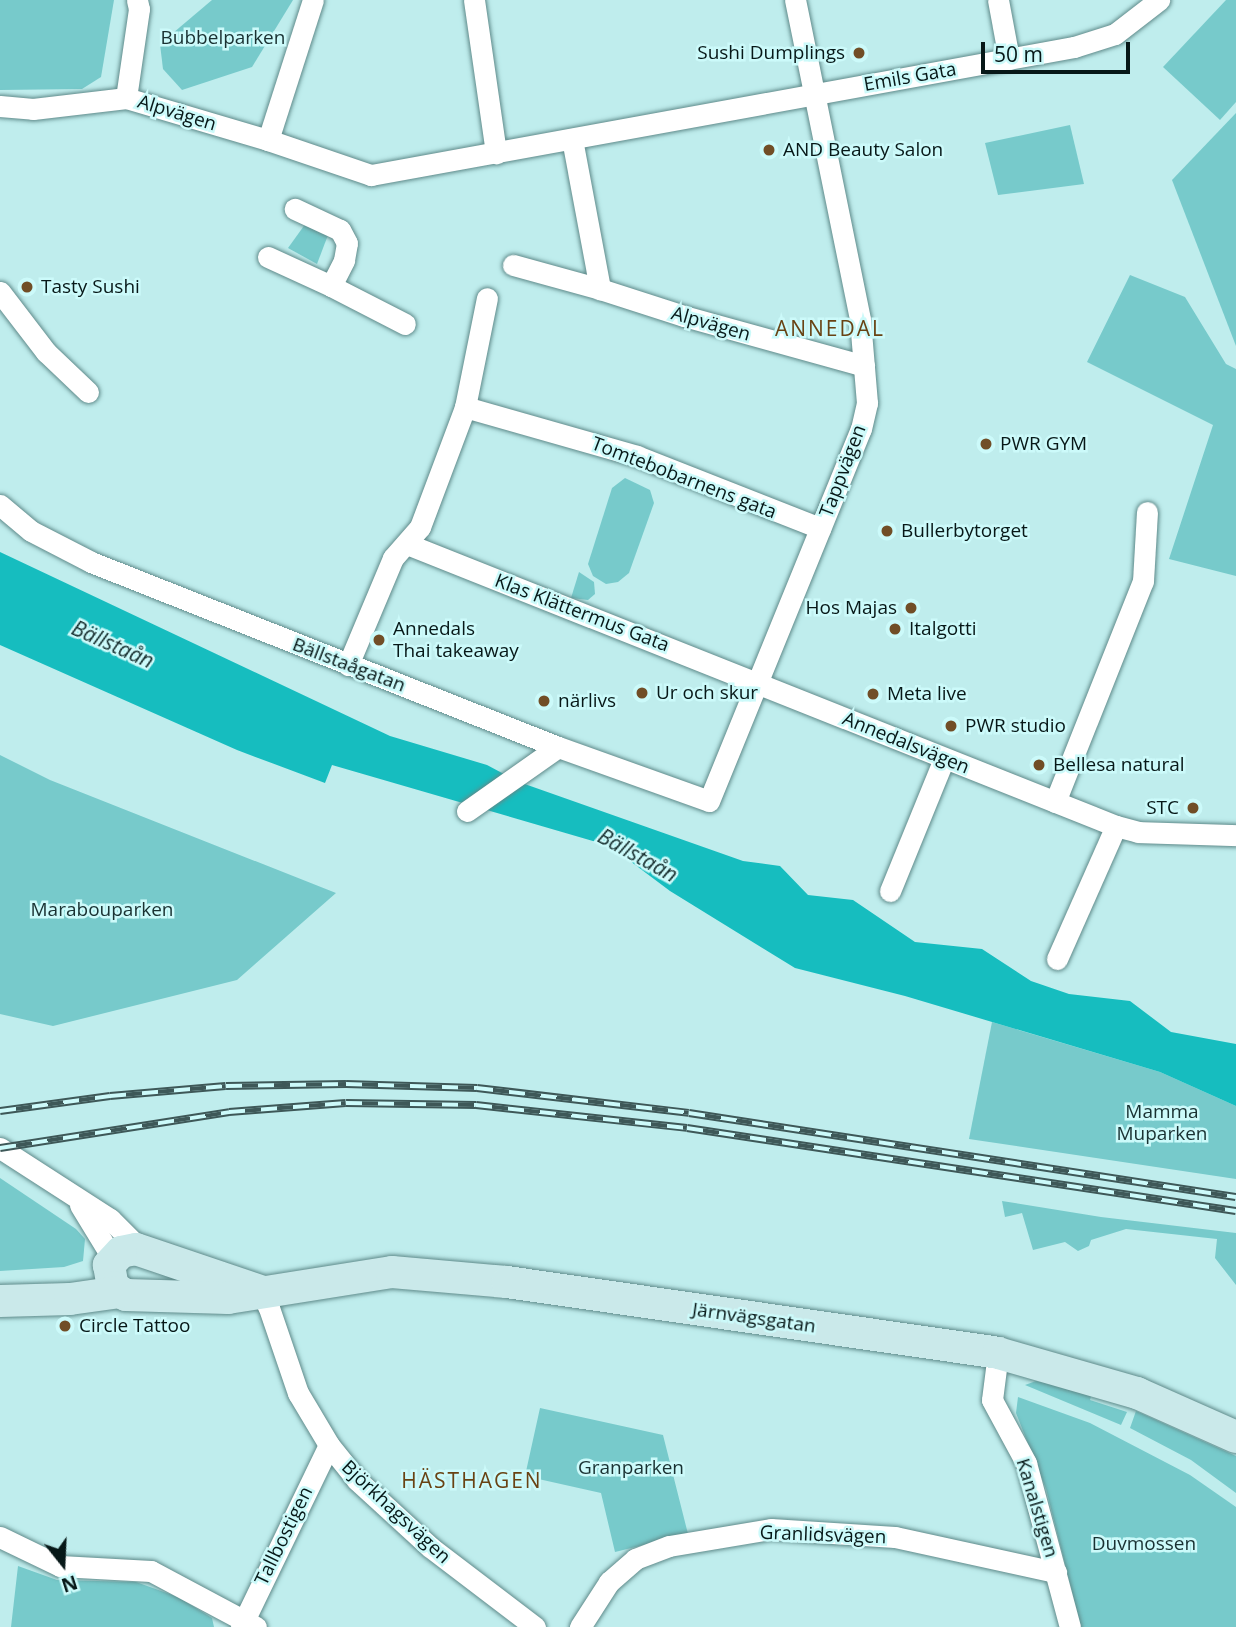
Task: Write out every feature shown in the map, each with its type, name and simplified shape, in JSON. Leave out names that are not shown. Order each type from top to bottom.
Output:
[{"type":"street","points":[[126,98],[139,9],[137,0]]},
{"type":"street","points":[[268,140],[313,0]]},
{"type":"street","points":[[474,0],[496,153]]},
{"type":"street","name":"Tappvägen","points":[[709,801],[861,429],[867,403],[860,319],[795,0]]},
{"type":"street","points":[[998,0],[1009,59]]},
{"type":"street","name":"Emils Gata","points":[[814,93],[1074,47],[1115,34],[1159,0]]},
{"type":"street","name":"Alpvägen","points":[[0,106],[33,109],[126,98],[268,140],[370,175],[814,93]]},
{"type":"street","points":[[572,139],[600,289]]},
{"type":"street","points":[[295,209],[340,230],[347,243],[344,260],[331,286]]},
{"type":"street","points":[[268,257],[405,324]]},
{"type":"street","name":"Alpvägen","points":[[513,265],[864,366]]},
{"type":"street","points":[[0,292],[46,352],[88,392]]},
{"type":"street","points":[[348,665],[393,558],[420,527],[466,407],[487,298]]},
{"type":"street","name":"Tomtebobarnens gata","points":[[466,407],[637,456],[820,528]]},
{"type":"street","name":"Bällstaågatan","points":[[0,505],[32,531],[91,562],[558,747],[709,801]]},
{"type":"street","points":[[1055,802],[1143,581],[1147,512]]},
{"type":"street","name":"Klas Klättermus Gata","points":[[407,544],[758,682]]},
{"type":"street","name":"Annedalsvägen","points":[[758,682],[1116,826],[1138,832],[1236,835]]},
{"type":"street","points":[[467,811],[558,747]]},
{"type":"street","points":[[890,891],[944,759]]},
{"type":"street","points":[[1057,959],[1116,826]]},
{"type":"street","points":[[0,1148],[110,1219],[129,1271]]},
{"type":"street","points":[[75,1197],[129,1271]]},
{"type":"street","name":"Järnvägsgatan","points":[[0,1301],[50,1297],[70,1299],[129,1271],[260,1292],[392,1272],[508,1282],[998,1353],[1136,1393],[1236,1437]]},
{"type":"street","name":"Björkhagsvägen","points":[[260,1292],[269,1308],[298,1393],[329,1445],[357,1480],[430,1548],[535,1627]]},
{"type":"street","name":"Kanalstigen","points":[[998,1353],[992,1400],[1026,1463],[1070,1627]]},
{"type":"street","name":"Tallbostigen","points":[[247,1624],[329,1445]]},
{"type":"street","name":"Granlidsvägen","points":[[580,1627],[609,1582],[635,1559],[668,1546],[771,1529],[895,1537],[1056,1573]]},
{"type":"street","points":[[0,1537],[60,1566],[151,1572],[247,1624]]},
{"type":"green space","points":[[0,0],[114,0],[101,77],[82,89],[0,90]]},
{"type":"green space","name":"Bubbelparken","points":[[212,0],[293,0],[252,67],[182,90],[163,69],[160,44]]},
{"type":"green space","points":[[1226,0],[1236,0],[1236,102],[1220,120],[1163,67]]},
{"type":"green space","points":[[1236,113],[1236,346],[1172,180]]},
{"type":"green space","points":[[1070,125],[1084,184],[998,195],[985,143]]},
{"type":"green space","points":[[306,223],[328,235],[317,264],[288,248]]},
{"type":"green space","points":[[1130,275],[1185,297],[1226,364],[1236,369],[1236,576],[1169,559],[1213,425],[1087,362]]},
{"type":"green space","points":[[625,478],[650,490],[654,503],[629,573],[618,582],[606,584],[593,576],[588,564],[612,488]]},
{"type":"green space","points":[[579,572],[594,582],[595,594],[588,600],[571,598]]},
{"type":"green space","name":"Marabouparken","points":[[0,755],[50,780],[336,893],[237,980],[53,1026],[0,1014]]},
{"type":"green space","name":"Mamma Muparken","points":[[992,1022],[1160,1072],[1236,1106],[1236,1179],[969,1139]]},
{"type":"green space","points":[[0,1178],[76,1229],[85,1239],[83,1261],[64,1267],[0,1271]]},
{"type":"green space","points":[[1002,1201],[1101,1217],[1236,1233],[1236,1285],[1215,1258],[1217,1239],[1126,1229],[1091,1240],[1089,1246],[1078,1251],[1065,1242],[1033,1250],[1022,1213],[1005,1217]]},
{"type":"green space","points":[[1036,1381],[1092,1393],[1090,1400],[1127,1412],[1121,1425],[1025,1385]]},
{"type":"green space","name":"Duvmossen","points":[[1018,1397],[1090,1423],[1190,1475],[1236,1507],[1236,1627],[1081,1627],[1046,1489],[1016,1413]]},
{"type":"green space","name":"Granparken","points":[[540,1408],[663,1435],[688,1534],[615,1552],[601,1493],[525,1476]]},
{"type":"green space","points":[[1136,1411],[1236,1456],[1236,1493],[1191,1460],[1130,1428]]},
{"type":"green space","points":[[18,1566],[57,1580],[136,1582],[178,1597],[212,1618],[214,1627],[11,1627]]},
{"type":"water","name":"Bällstaån","points":[[0,552],[390,736],[487,765],[519,782],[743,861],[780,866],[808,895],[853,900],[915,942],[982,949],[1031,981],[1069,994],[1130,1001],[1171,1032],[1236,1044],[1236,1106],[1160,1072],[905,996],[795,968],[670,891],[610,846],[332,765],[325,783],[237,750],[0,645]]},
{"type":"railway","points":[[0,1111],[110,1096],[226,1086],[346,1084],[477,1088],[689,1113],[1236,1197]]},
{"type":"railway","points":[[0,1148],[229,1112],[346,1103],[476,1105],[687,1128],[1236,1211]]},
{"type":"place","name":"Sushi Dumplings","points":[[859,53]]},
{"type":"place","name":"AND Beauty Salon","points":[[769,150]]},
{"type":"place","name":"Tasty Sushi","points":[[27,287]]},
{"type":"place","name":"PWR GYM","points":[[986,444]]},
{"type":"place","name":"Bullerbytorget","points":[[887,531]]},
{"type":"place","name":"Hos Majas","points":[[911,608]]},
{"type":"place","name":"Italgotti","points":[[895,629]]},
{"type":"place","name":"Annedals Thai takeaway","points":[[379,640]]},
{"type":"place","name":"Ur och skur","points":[[642,693]]},
{"type":"place","name":"Meta live","points":[[873,694]]},
{"type":"place","name":"närlivs","points":[[544,701]]},
{"type":"place","name":"PWR studio","points":[[951,726]]},
{"type":"place","name":"Bellesa natural","points":[[1039,765]]},
{"type":"place","name":"STC","points":[[1193,808]]},
{"type":"place","name":"Circle Tattoo","points":[[65,1326]]},
{"type":"district","name":"ANNEDAL","points":[[830,328]]},
{"type":"district","name":"HÄSTHAGEN","points":[[472,1480]]}]
